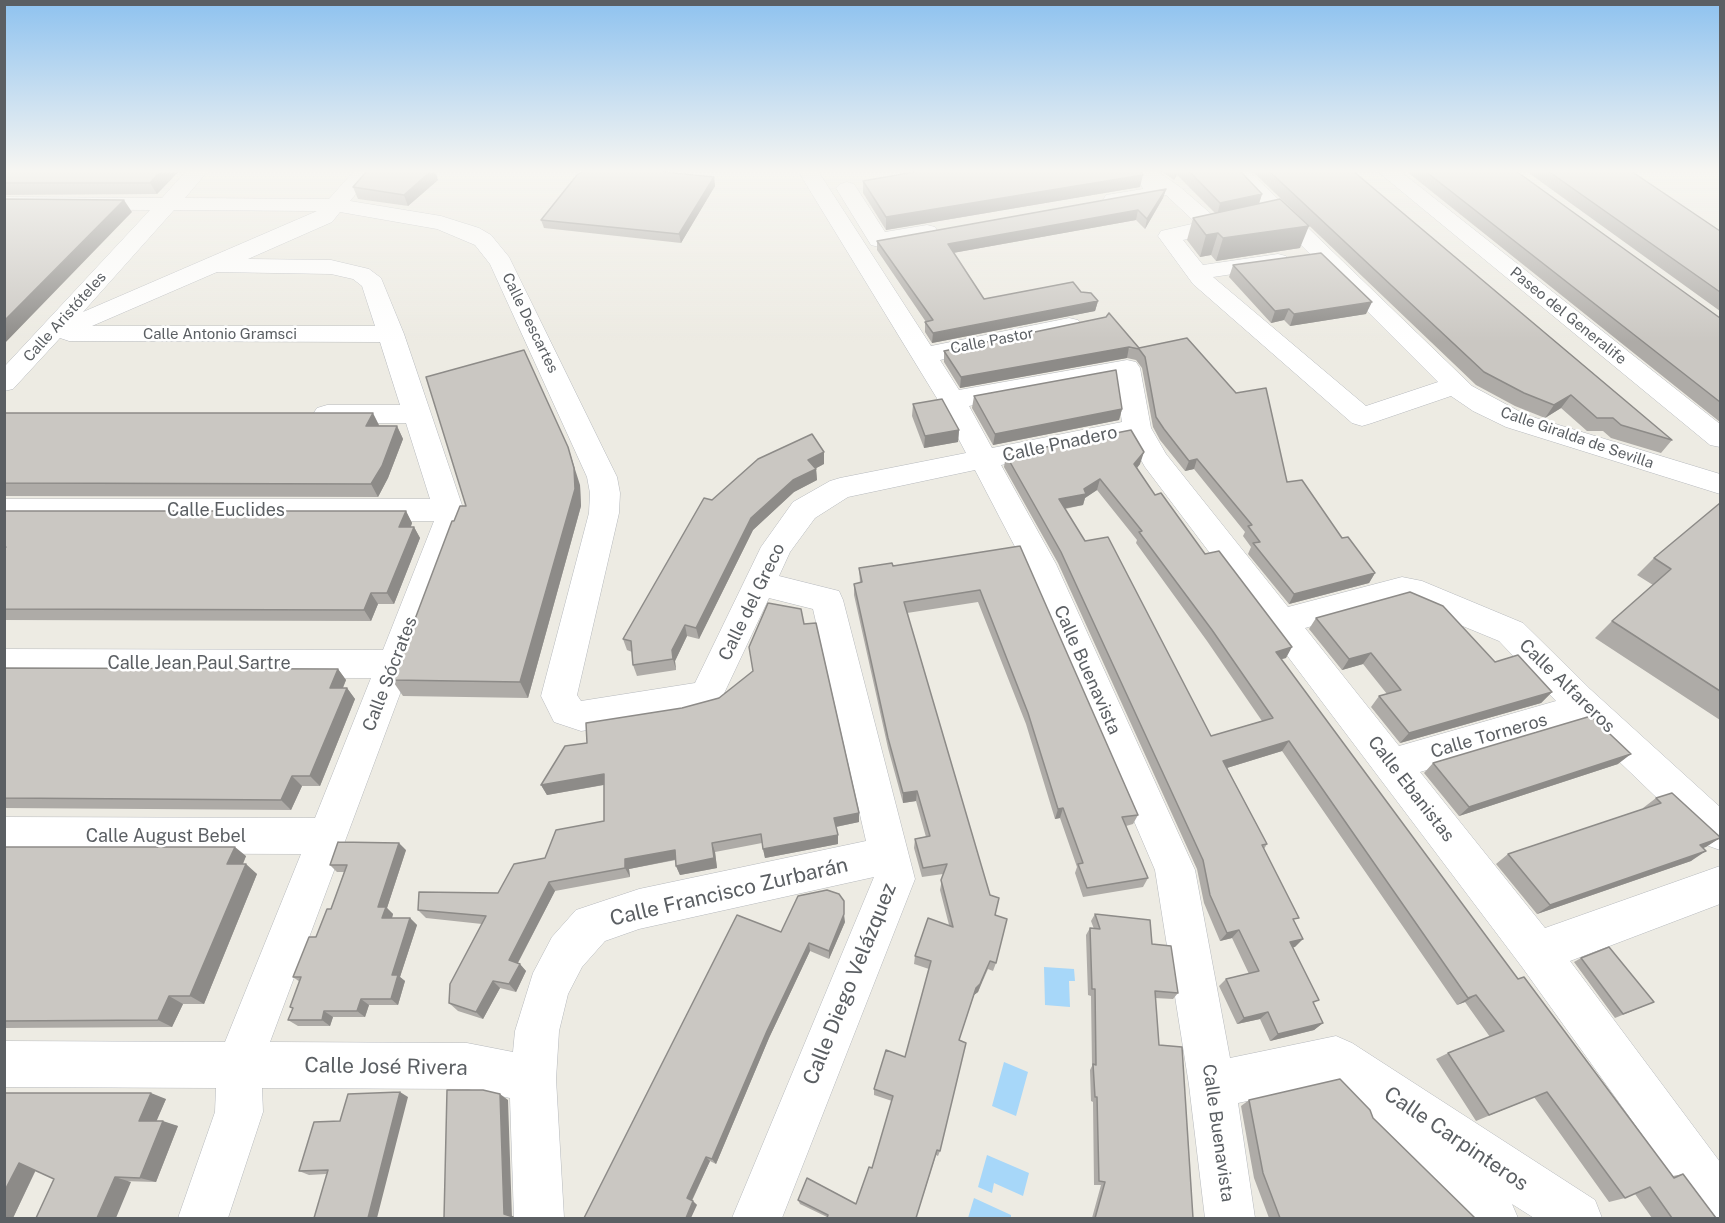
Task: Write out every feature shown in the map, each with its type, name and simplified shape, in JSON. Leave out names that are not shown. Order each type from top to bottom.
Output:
[{"type":"street","name":"Calle Aristóteles","points":[[4,383],[146,228]]},
{"type":"street","points":[[50,333],[113,309],[299,228]]},
{"type":"street","name":"Calle Descartes","points":[[457,228],[483,240],[501,262],[596,460],[605,493],[604,513],[558,696],[567,711],[581,716],[590,715]]},
{"type":"street","name":"Calle Buenavista","points":[[851,228],[952,400],[982,460],[1040,564],[1175,870],[1212,1085],[1230,1218]]},
{"type":"street","points":[[868,228],[879,240],[948,228]]},
{"type":"street","points":[[1203,228],[1169,236],[1196,273],[1255,328],[1362,417],[1456,385]]},
{"type":"street","name":"Calle Giralda de Sevilla","points":[[1294,228],[1456,385],[1484,405],[1516,421],[1720,484]]},
{"type":"street","name":"Paseo del Generalife","points":[[1458,228],[1720,438]]},
{"type":"street","points":[[1196,273],[1321,255]]},
{"type":"street","name":"Calle Sócrates","points":[[203,1218],[239,1112],[239,1065],[451,517],[376,288],[361,273],[331,267],[214,265]]},
{"type":"street","name":"Calle Pastor","points":[[924,355],[1094,320]]},
{"type":"street","name":"Calle Antonio Gramsci","points":[[50,333],[391,334]]},
{"type":"street","name":"Calle Ebanistas","points":[[952,400],[1127,368],[1137,428],[1155,459],[1537,952],[1720,1202]]},
{"type":"street","points":[[304,414],[417,414]]},
{"type":"street","name":"Calle Pnadero","points":[[982,460],[1137,428]]},
{"type":"street","points":[[1676,447],[1720,484]]},
{"type":"street","name":"Calle del Greco","points":[[590,715],[685,701],[707,694],[777,547],[804,510],[840,488],[982,460]]},
{"type":"street","name":"Calle Euclides","points":[[10,510],[448,510]]},
{"type":"street","name":"Calle Diego Velázquez","points":[[757,1218],[895,879],[827,600],[761,584]]},
{"type":"street","name":"Calle Alfareros","points":[[1281,622],[1402,589],[1411,590],[1511,632],[1586,707],[1720,832]]},
{"type":"street","name":"Calle Jean Paul Sartre","points":[[4,663],[394,664]]},
{"type":"street","name":"Calle Torneros","points":[[1392,764],[1586,707]]},
{"type":"street","name":"Calle August Bebel","points":[[4,835],[328,836]]},
{"type":"street","name":"Calle Francisco Zurbarán","points":[[539,1218],[533,1079],[537,1031],[548,988],[567,952],[591,925],[639,909],[888,855]]},
{"type":"street","points":[[1537,952],[1720,885]]},
{"type":"street","points":[[1212,1085],[1336,1059],[1493,1218]]},
{"type":"street","name":"Calle Carpinteros","points":[[1336,1059],[1576,1218]]},
{"type":"street","name":"Calle José Rivera","points":[[4,1064],[467,1066],[533,1079]]},
{"type":"water","points":[[1044,967],[1074,969],[1075,981],[1069,981],[1070,1007],[1045,1005]]},
{"type":"water","points":[[1004,1062],[1028,1072],[1016,1116],[992,1106]]},
{"type":"water","points":[[987,1155],[1029,1173],[1023,1196],[994,1183],[992,1193],[978,1187]]},
{"type":"water","points":[[974,1198],[1011,1215],[1011,1218],[968,1218]]},
{"type":"building","points":[[4,228],[96,228],[4,321]]},
{"type":"building","points":[[621,228],[683,228],[679,234]]},
{"type":"building","points":[[949,228],[1037,228],[948,244],[984,299],[1073,282],[1081,292],[1091,293],[1098,301],[933,333],[925,322],[933,320],[877,241]]},
{"type":"building","points":[[1201,228],[1294,228],[1223,238],[1218,233],[1206,235]]},
{"type":"building","points":[[1330,228],[1421,228],[1672,440],[1621,425],[1613,418],[1597,418],[1571,395],[1554,405],[1524,393],[1484,372]]},
{"type":"building","points":[[1498,228],[1595,228],[1720,318],[1720,402]]},
{"type":"building","points":[[1629,228],[1716,228],[1720,231],[1720,292]]},
{"type":"building","points":[[1321,253],[1372,302],[1294,314],[1289,309],[1275,311],[1233,265]]},
{"type":"building","points":[[1109,313],[1139,348],[1187,338],[1236,393],[1266,388],[1287,482],[1302,480],[1342,538],[1348,537],[1375,573],[1294,594],[1253,543],[1260,542],[1248,526],[1252,525],[1197,459],[1189,461],[1156,417],[1145,357],[1139,349],[1129,347],[961,377],[944,351],[1106,317]]},
{"type":"building","points":[[524,350],[568,447],[574,468],[575,489],[520,682],[392,680],[452,521],[460,506],[466,506],[426,377]]},
{"type":"building","points":[[1116,370],[1122,409],[995,434],[974,396]]},
{"type":"building","points":[[942,399],[959,430],[925,436],[913,404]]},
{"type":"building","points":[[4,413],[373,413],[366,426],[397,426],[382,466],[371,484],[4,483]]},
{"type":"building","points":[[1131,430],[1144,452],[1134,464],[1155,495],[1161,493],[1205,554],[1219,551],[1292,647],[1276,652],[1518,979],[1524,977],[1674,1178],[1683,1174],[1716,1218],[1672,1218],[1650,1187],[1625,1198],[1547,1092],[1489,1115],[1448,1053],[1504,1031],[1476,995],[1468,998],[1289,741],[1223,761],[1267,844],[1262,845],[1299,918],[1293,919],[1303,939],[1290,942],[1319,1000],[1313,1002],[1323,1023],[1278,1034],[1268,1012],[1244,1018],[1226,979],[1259,971],[1239,930],[1227,933],[1210,895],[1203,860],[1061,552],[1006,455]],"holes":[[[1100,479],[1142,531],[1139,532],[1212,630],[1273,718],[1211,736],[1108,537],[1085,541],[1059,499],[1086,494],[1084,489]]]},
{"type":"building","points":[[812,434],[824,452],[808,460],[816,469],[793,480],[751,518],[696,628],[685,625],[672,650],[673,659],[633,665],[631,641],[623,639],[704,498],[712,500],[758,459]]},
{"type":"building","points":[[1720,503],[1720,691],[1612,621],[1671,569],[1654,558]]},
{"type":"building","points":[[4,511],[406,511],[399,527],[414,527],[387,593],[371,593],[364,610],[4,609],[4,548],[6,547],[4,547]]},
{"type":"building","points":[[1020,546],[1138,815],[1122,817],[1148,878],[1087,888],[1078,864],[1083,863],[1063,808],[1058,809],[1028,713],[980,590],[904,602],[990,895],[999,898],[995,915],[1007,919],[996,963],[990,961],[976,988],[959,1040],[966,1043],[940,1151],[937,1150],[916,1218],[827,1218],[828,1215],[798,1200],[807,1178],[856,1204],[869,1167],[872,1168],[893,1096],[874,1089],[886,1050],[905,1057],[931,961],[915,956],[928,918],[953,927],[941,880],[947,864],[923,868],[915,839],[930,836],[917,791],[903,793],[888,738],[854,584],[862,582],[859,568],[892,563],[893,566]]},
{"type":"building","points":[[1410,592],[1443,606],[1495,662],[1518,655],[1552,692],[1409,733],[1379,696],[1401,690],[1371,653],[1349,659],[1316,618]]},
{"type":"building","points":[[768,603],[801,609],[804,624],[816,623],[859,813],[834,818],[838,835],[763,849],[761,834],[712,843],[714,858],[676,866],[675,850],[625,859],[625,868],[549,882],[509,960],[520,964],[509,984],[493,981],[476,1012],[449,1003],[450,984],[486,916],[418,910],[419,892],[498,893],[514,864],[545,858],[556,830],[604,821],[604,774],[541,785],[565,746],[587,743],[586,723],[682,708],[719,698],[753,671],[749,647]]},
{"type":"building","points":[[4,668],[338,669],[330,688],[347,688],[310,776],[292,776],[281,800],[4,798]]},
{"type":"building","points":[[1591,716],[1631,754],[1469,807],[1433,763]]},
{"type":"building","points":[[1672,793],[1720,837],[1700,845],[1706,851],[1550,905],[1508,854],[1661,803],[1656,798]]},
{"type":"building","points":[[338,842],[399,843],[378,907],[386,907],[382,918],[410,918],[392,975],[398,975],[391,999],[361,999],[357,1011],[324,1011],[322,1020],[288,1020],[293,1008],[290,1007],[301,977],[293,977],[309,937],[316,937],[327,909],[331,909],[347,865],[330,865]]},
{"type":"building","points":[[4,847],[235,847],[227,864],[246,864],[190,996],[169,996],[158,1020],[4,1021]]},
{"type":"building","points":[[827,890],[839,894],[844,901],[844,914],[829,951],[809,943],[767,1031],[712,1159],[706,1157],[687,1198],[693,1201],[686,1218],[584,1218],[737,915],[781,932],[798,896]]},
{"type":"building","points":[[1095,914],[1150,920],[1152,944],[1171,946],[1178,993],[1155,991],[1159,1045],[1182,1047],[1193,1218],[1095,1218],[1105,1182],[1099,1181],[1097,1097],[1095,1097],[1093,1064],[1096,1065],[1095,989],[1092,989],[1090,928],[1100,929]]},
{"type":"building","points":[[1609,947],[1654,1002],[1623,1014],[1581,958]]},
{"type":"building","points":[[1340,1079],[1370,1110],[1373,1118],[1475,1218],[1280,1218],[1263,1173],[1249,1100]]},
{"type":"building","points":[[447,1090],[483,1090],[500,1094],[504,1214],[513,1218],[444,1218]]},
{"type":"building","points":[[400,1092],[368,1218],[314,1218],[328,1170],[299,1171],[314,1122],[340,1121],[348,1094]]},
{"type":"building","points":[[4,1093],[151,1093],[139,1121],[163,1121],[140,1178],[115,1177],[97,1218],[36,1218],[54,1179],[19,1163],[4,1192]]}]
